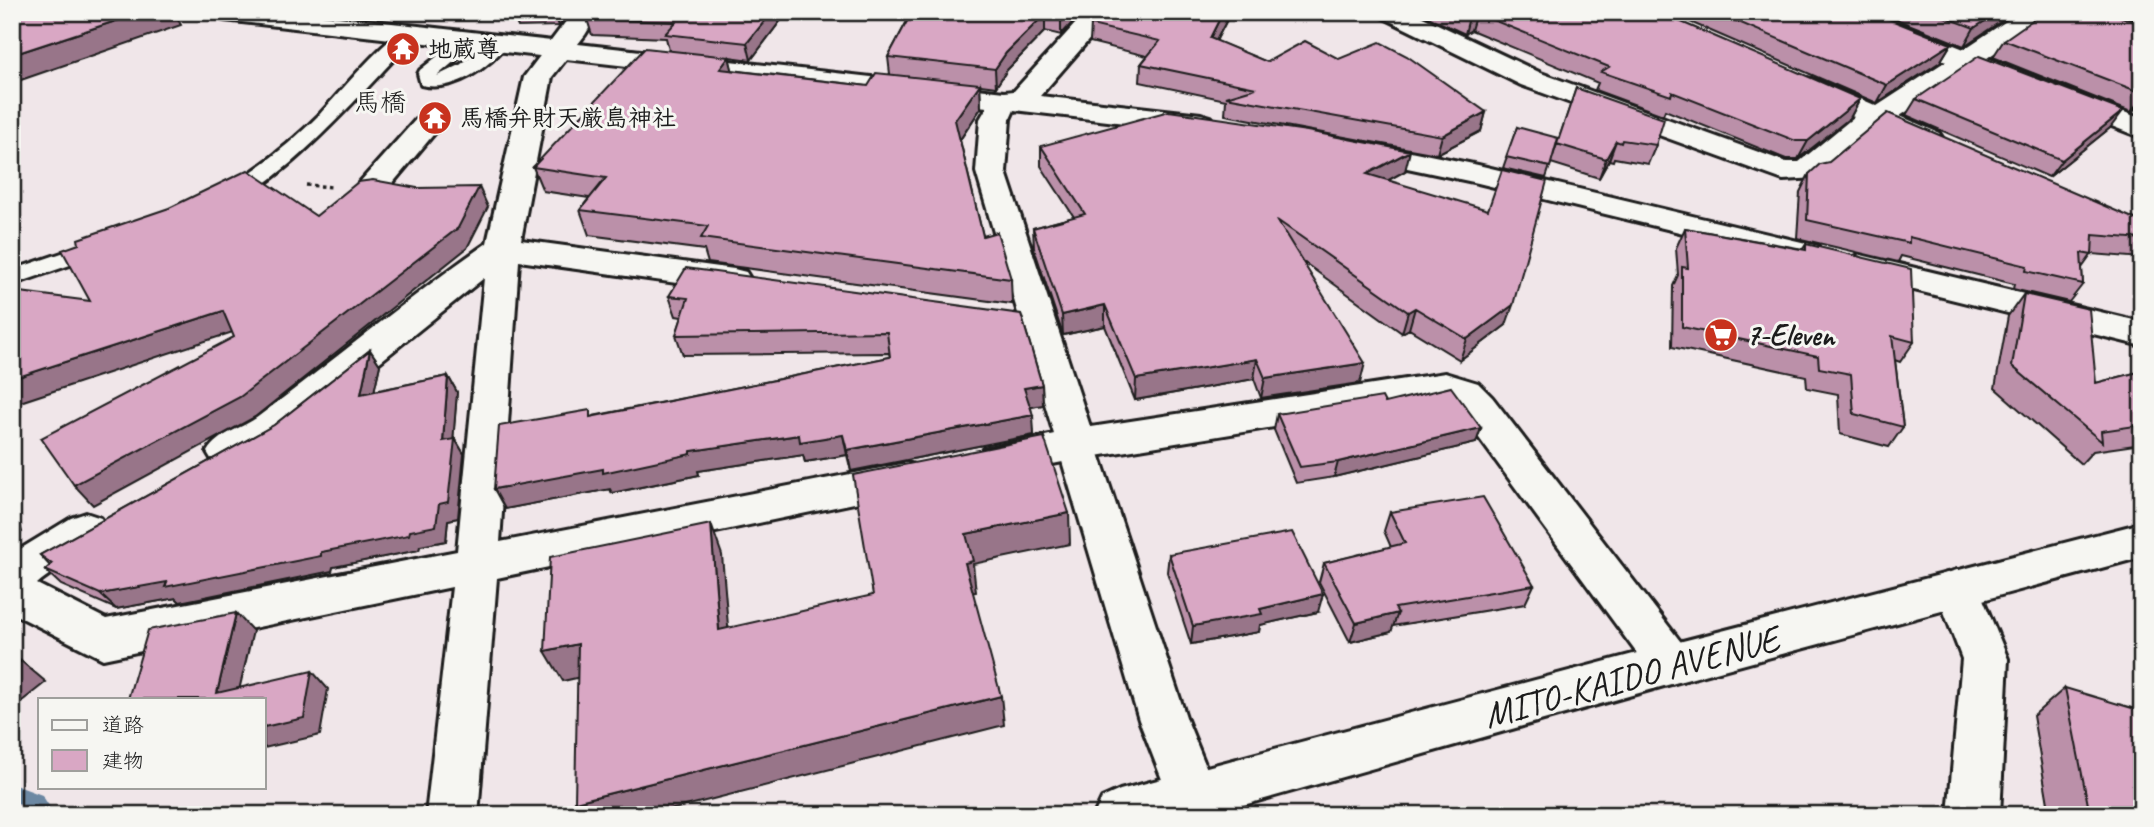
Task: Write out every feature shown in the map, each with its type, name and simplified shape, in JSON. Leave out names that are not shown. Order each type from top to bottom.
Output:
[{"type":"main road","points":[[224,12],[559,48],[1224,126]]},
{"type":"main road","points":[[452,815],[487,459],[503,247],[538,77],[549,58],[578,31],[586,12]]},
{"type":"main road","points":[[1100,12],[1023,99],[1006,100],[995,119],[991,172],[1024,320],[1078,444],[1163,720],[1200,805]]},
{"type":"main road","points":[[1391,12],[1531,79],[1783,171],[1807,170],[1876,117],[2038,12]]},
{"type":"main road","points":[[1846,12],[2142,129]]},
{"type":"main road","points":[[1787,78],[1954,150]]},
{"type":"main road","points":[[370,190],[428,124]]},
{"type":"main road","points":[[1329,144],[1505,181],[2142,334]]},
{"type":"main road","points":[[198,469],[270,429],[453,283],[503,247],[764,284]]},
{"type":"main road","points":[[12,592],[103,639],[1078,444],[1445,386],[1465,392],[1671,664]]},
{"type":"main road","points":[[12,580],[37,558],[113,515]]},
{"type":"main road","name":"MITO-KAIDO AVENUE","points":[[1121,815],[1200,805],[1671,664],[2142,540]]},
{"type":"main road","points":[[1957,589],[1985,659],[1974,815]]},
{"type":"lane","points":[[207,205],[257,180],[280,162],[317,128],[382,56],[409,33]]},
{"type":"lane","points":[[470,39],[427,74],[428,81],[440,83],[452,80],[500,42]]},
{"type":"lane","points":[[12,278],[124,239]]},
{"type":"building","points":[[12,12],[143,12],[12,55]]},
{"type":"building","points":[[592,12],[772,12],[747,43],[665,34],[676,22],[587,19]]},
{"type":"building","points":[[912,12],[1066,12],[1061,17],[1045,14],[1006,53],[995,69],[888,57]]},
{"type":"building","points":[[1101,12],[1223,12],[1210,38],[1267,62],[1305,41],[1339,59],[1380,42],[1407,56],[1486,112],[1442,136],[1226,97],[1256,88],[1141,64],[1160,41],[1091,25]]},
{"type":"building","points":[[1460,12],[1658,12],[1860,99],[1808,141],[1796,141],[1672,92],[1671,96],[1601,72],[1609,67],[1476,13],[1469,17]]},
{"type":"building","points":[[1715,12],[1871,12],[1951,44],[1887,85]]},
{"type":"building","points":[[1932,12],[1999,12],[1974,28]]},
{"type":"building","points":[[2044,12],[2107,12],[2142,24],[2142,93],[2004,40]]},
{"type":"building","points":[[645,48],[729,57],[720,69],[868,86],[876,73],[980,84],[955,120],[983,236],[997,232],[1011,279],[701,238],[708,226],[580,210],[606,178],[533,167]]},
{"type":"building","points":[[1979,56],[2123,111],[2062,160],[1916,99]]},
{"type":"building","points":[[1576,88],[1664,119],[1656,145],[1616,141],[1606,159],[1557,144]]},
{"type":"building","points":[[1169,111],[1307,131],[1410,151],[1367,174],[1488,210],[1502,170],[1547,181],[1513,305],[1467,339],[1415,308],[1408,312],[1277,220],[1365,363],[1265,378],[1257,359],[1136,379],[1105,305],[1062,315],[1033,228],[1085,214],[1041,146]]},
{"type":"building","points":[[1888,113],[2142,222],[2142,239],[2093,235],[2092,255],[2081,253],[2083,284],[2026,271],[2027,266],[1909,237],[1909,243],[1807,220],[1809,174],[1820,164],[1829,162]]},
{"type":"building","points":[[1517,127],[1558,138],[1550,167],[1506,157]]},
{"type":"building","points":[[248,170],[316,216],[358,182],[373,180],[417,188],[479,187],[458,228],[240,397],[74,485],[41,438],[234,337],[223,311],[12,379],[12,291],[90,301],[62,250],[79,244],[78,239],[169,208]]},
{"type":"building","points":[[1685,228],[1806,250],[1806,244],[1911,269],[1914,342],[1892,336],[1903,427],[1854,414],[1851,374],[1819,368],[1818,356],[1682,327],[1682,267],[1688,268]]},
{"type":"building","points":[[686,268],[1021,314],[1042,385],[1024,388],[1033,415],[847,450],[843,435],[800,442],[799,435],[691,451],[691,454],[603,473],[603,469],[494,489],[499,426],[590,410],[590,417],[890,357],[887,332],[676,335],[688,298],[669,296]]},
{"type":"building","points":[[2024,294],[2089,309],[2096,383],[2142,371],[2142,425],[2101,431],[2102,442],[2012,366]]},
{"type":"building","points":[[370,350],[361,394],[448,376],[443,441],[455,439],[448,502],[439,504],[436,526],[410,531],[409,535],[321,552],[321,556],[165,587],[167,582],[100,594],[45,570],[52,564],[40,555],[274,425]]},
{"type":"building","points":[[1451,387],[1481,428],[1338,462],[1300,467],[1277,414],[1382,397],[1385,403]]},
{"type":"building","points":[[1044,437],[1069,513],[966,534],[973,561],[965,563],[1001,696],[575,802],[578,644],[545,651],[550,557],[711,524],[719,630],[873,595],[853,475]]},
{"type":"building","points":[[1483,497],[1534,585],[1395,608],[1398,613],[1356,623],[1324,563],[1405,543],[1390,512]]},
{"type":"building","points":[[1292,532],[1323,594],[1260,609],[1262,614],[1193,626],[1169,554]]},
{"type":"building","points":[[236,613],[217,693],[312,671],[304,718],[266,727],[266,698],[128,698],[148,630]]},
{"type":"building","points":[[12,656],[21,661],[12,668]]},
{"type":"building","points":[[2065,688],[2142,711],[2142,815],[2090,815]]},
{"type":"waterway","points":[[12,793],[35,801],[46,815]]},
{"type":"place","name":"地蔵尊","points":[[403,49]]},
{"type":"place","name":"馬橋弁財天厳島神社","points":[[435,118]]},
{"type":"place","name":"7-Eleven","points":[[1721,335]]},
{"type":"district","name":"馬橋","points":[[380,102]]}]
